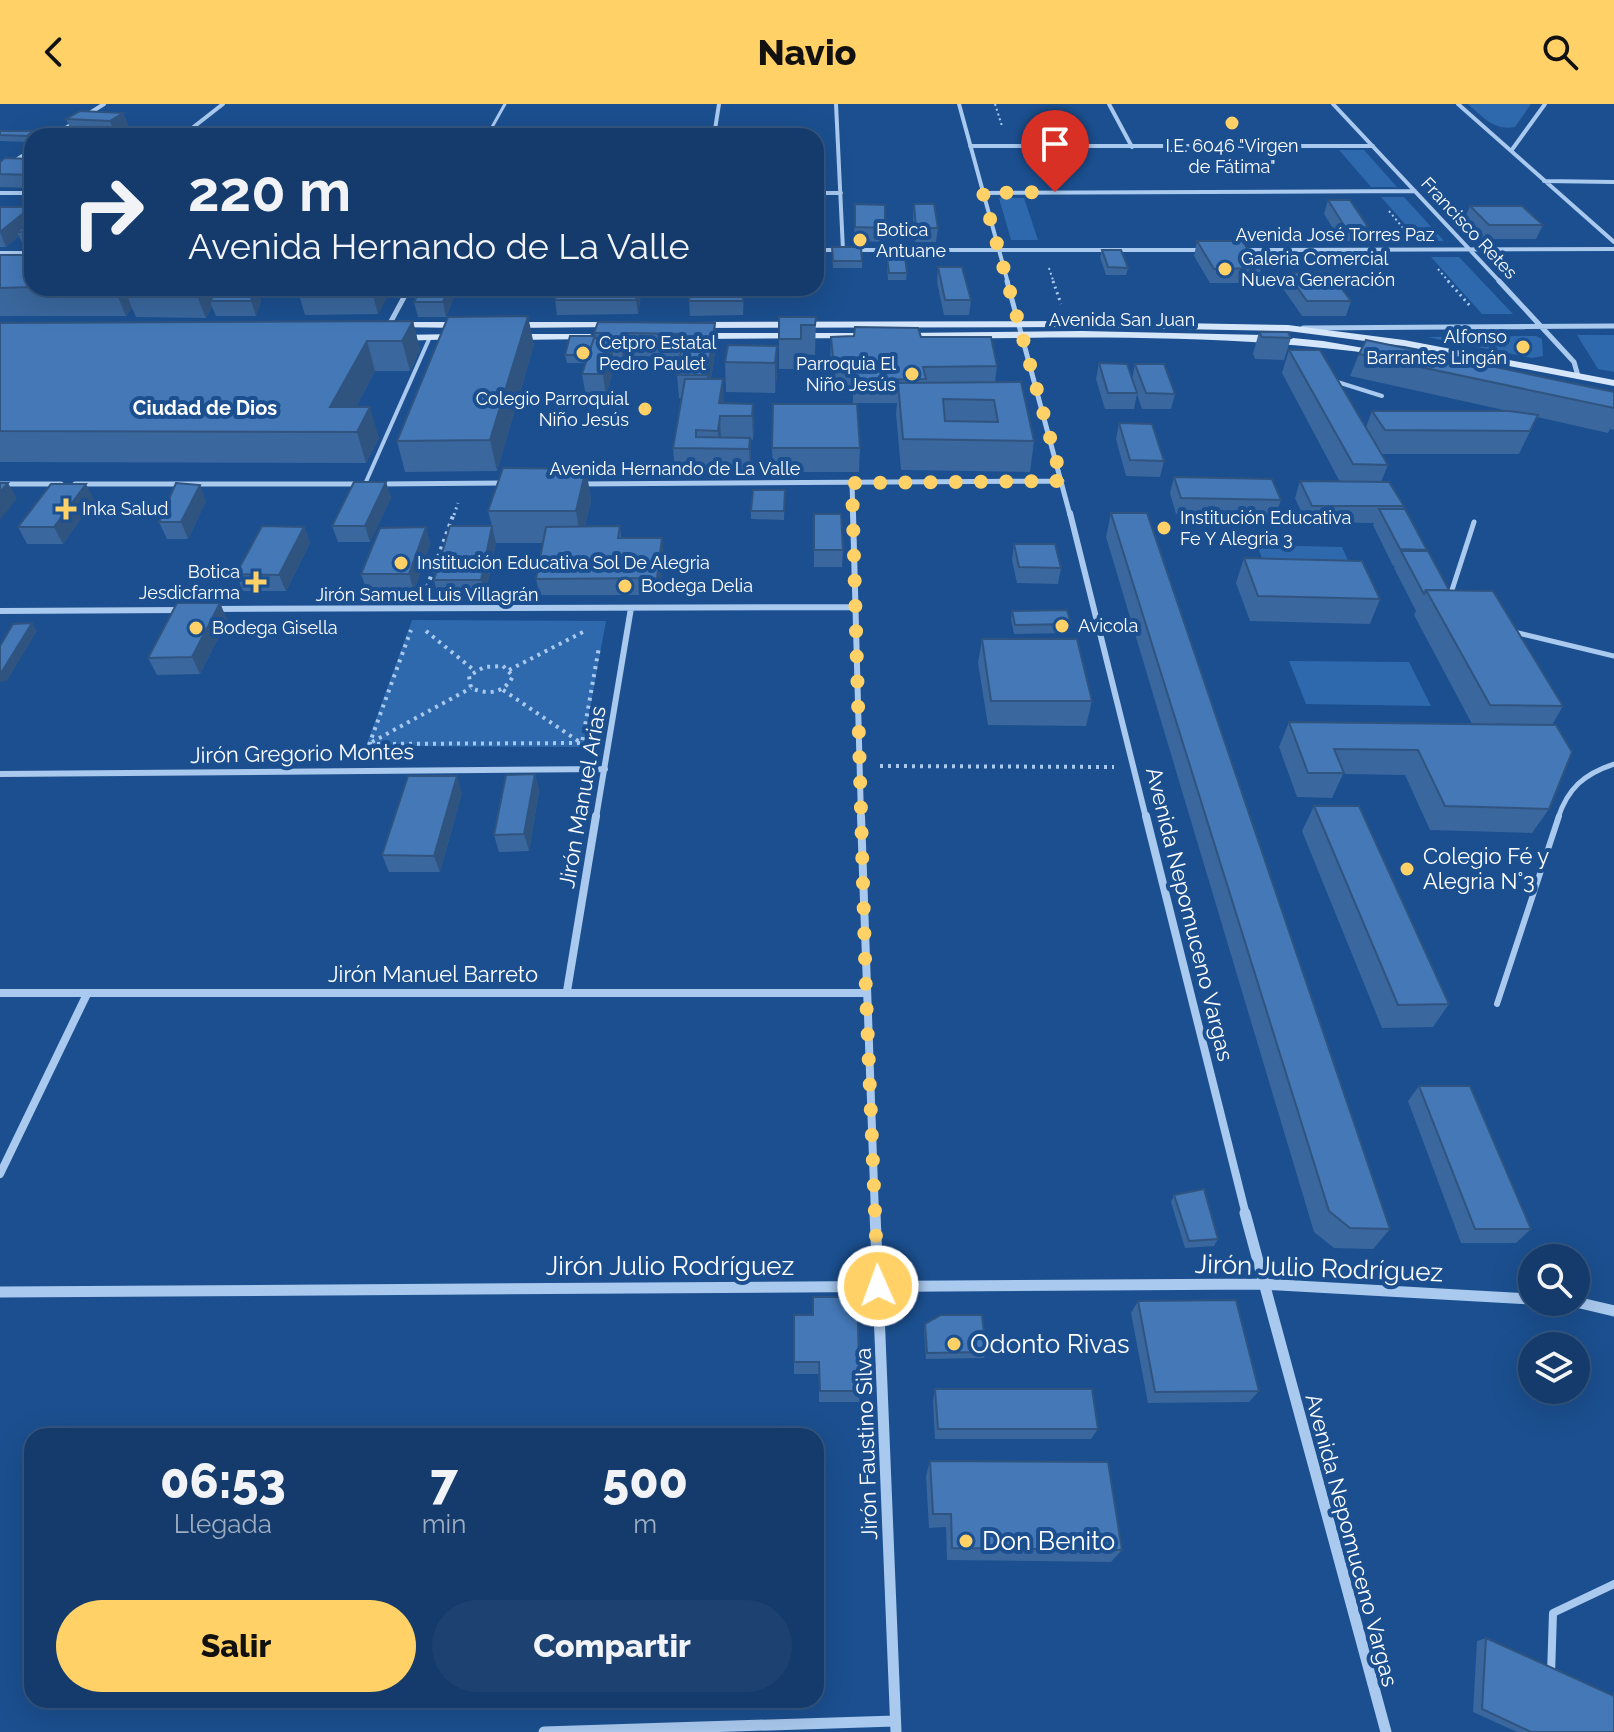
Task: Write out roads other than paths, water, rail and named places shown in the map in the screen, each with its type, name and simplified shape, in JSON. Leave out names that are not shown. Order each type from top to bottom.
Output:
[{"type":"main road","name":"Avenida San Juan","points":[[688,325],[1018,324],[1288,328],[1404,343],[1614,383]]},
{"type":"main road","points":[[373,326],[483,325]]},
{"type":"main road","points":[[499,325],[625,325]]},
{"type":"main road","name":"Avenida San Juan","points":[[681,336],[1200,336],[1393,355]]},
{"type":"main road","points":[[382,338],[477,337]]},
{"type":"main road","points":[[508,337],[618,337]]},
{"type":"street","points":[[66,128],[104,104]]},
{"type":"street","points":[[192,128],[223,104]]},
{"type":"street","points":[[492,128],[505,104]]},
{"type":"street","points":[[715,128],[719,104]]},
{"type":"street","points":[[836,104],[843,250]]},
{"type":"street","name":"Avenida Nepomuceno Vargas","points":[[959,104],[1062,481],[1263,1284],[1386,1732]]},
{"type":"street","points":[[1109,104],[1132,147]]},
{"type":"street","name":"Francisco Retes","points":[[1333,104],[1543,327],[1574,362],[1578,376]]},
{"type":"street","points":[[1458,104],[1614,242]]},
{"type":"street","points":[[1511,151],[1545,104]]},
{"type":"street","points":[[970,146],[1373,146]]},
{"type":"street","points":[[0,170],[24,155]]},
{"type":"street","points":[[1544,181],[1614,182]]},
{"type":"street","points":[[983,193],[1415,191]]},
{"type":"street","points":[[0,193],[24,193]]},
{"type":"street","points":[[824,193],[841,193]]},
{"type":"street","name":"Avenida José Torres Paz","points":[[1233,250],[1614,249]]},
{"type":"street","name":"Avenida José Torres Paz","points":[[824,250],[1217,250]]},
{"type":"street","points":[[0,253],[24,253]]},
{"type":"street","points":[[389,325],[405,296]]},
{"type":"street","points":[[1288,328],[1614,326]]},
{"type":"street","name":"Avenida Hernando de La Valle","points":[[577,484],[1062,481]]},
{"type":"street","points":[[0,484],[513,483]]},
{"type":"street","name":"Jirón Faustino Silva","points":[[852,483],[866,993],[896,1726]]},
{"type":"street","name":"Jirón Samuel Luis Villagrán","points":[[202,610],[855,607]]},
{"type":"street","name":"Jirón Manuel Arias","points":[[567,991],[631,608]]},
{"type":"street","points":[[0,611],[186,610]]},
{"type":"street","name":"Jirón Gregorio Montes","points":[[0,774],[605,769]]},
{"type":"street","name":"Jirón Manuel Barreto","points":[[0,993],[866,993]]},
{"type":"street","points":[[0,1174],[87,994]]},
{"type":"street","name":"Jirón Julio Rodríguez","points":[[0,1292],[1263,1284],[1518,1298]]},
{"type":"street","points":[[1590,1305],[1614,1311]]},
{"type":"street","points":[[544,1732],[896,1726]]},
{"type":"lane","points":[[365,484],[430,337]]},
{"type":"lane","points":[[1322,375],[1382,396]]},
{"type":"lane","points":[[1466,604],[1452,590],[1474,522]]},
{"type":"lane","points":[[1509,631],[1614,656]]},
{"type":"lane","points":[[1497,1004],[1566,794],[1599,769],[1614,764]]},
{"type":"lane","points":[[1551,1674],[1553,1613],[1614,1584]]},
{"type":"place","name":"I.E. 6046 \"Virgen de Fátima\"","points":[[1232,123]]},
{"type":"place","name":"Botica Antuane","points":[[860,240]]},
{"type":"place","name":"Galeria Comercial Nueva Generación","points":[[1225,269]]},
{"type":"place","name":"Alfonso Barrantes Lingán","points":[[1523,347]]},
{"type":"place","name":"Cetpro Estatal Pedro Paulet","points":[[583,353]]},
{"type":"place","name":"Parroquia El Niño Jesús","points":[[912,374]]},
{"type":"place","name":"Colegio Parroquial Niño Jesús","points":[[645,409]]},
{"type":"place","name":"Inka Salud","points":[[66,509]]},
{"type":"place","name":"Institución Educativa Fe Y Alegria 3","points":[[1164,528]]},
{"type":"place","name":"Institución Educativa Sol De Alegria","points":[[401,563]]},
{"type":"place","name":"Botica Jesdicfarma","points":[[256,582]]},
{"type":"place","name":"Bodega Delia","points":[[625,586]]},
{"type":"place","name":"Avicola","points":[[1062,626]]},
{"type":"place","name":"Bodega Gisella","points":[[196,628]]},
{"type":"place","name":"Colegio Fé y Alegria N°3","points":[[1407,869]]},
{"type":"place","name":"Odonto Rivas","points":[[954,1344]]},
{"type":"place","name":"Don Benito","points":[[966,1541]]},
{"type":"district","name":"Ciudad de Dios","points":[[205,408]]}]
